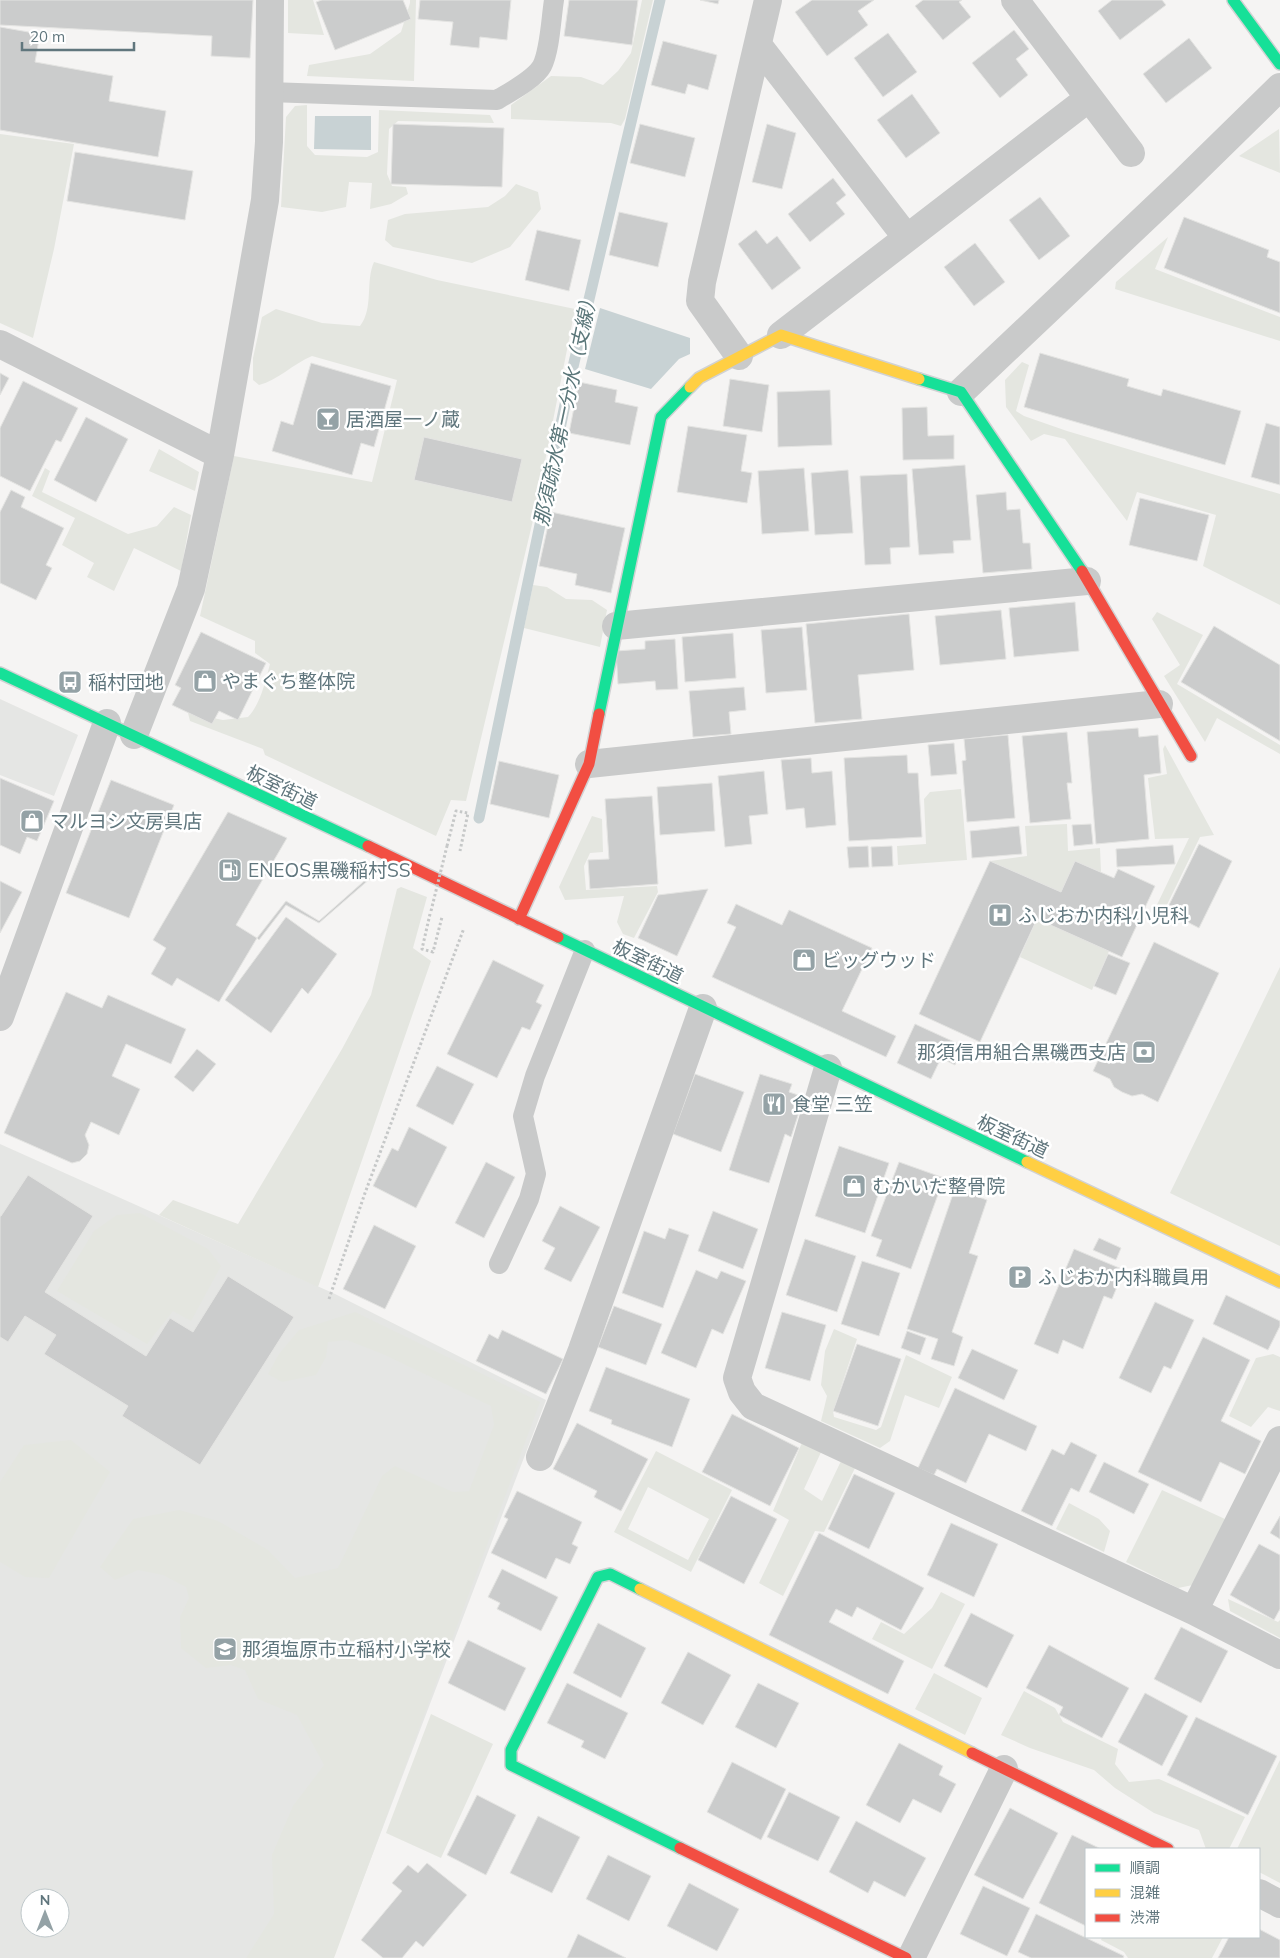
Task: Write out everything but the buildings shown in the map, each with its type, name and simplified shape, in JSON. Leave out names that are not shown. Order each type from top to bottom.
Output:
[{"type":"street","points":[[134,735],[191,589],[220,455],[265,200],[269,142],[270,0]]},
{"type":"street","points":[[739,356],[700,302],[702,282],[768,0]]},
{"type":"street","points":[[1015,0],[1131,152]]},
{"type":"street","points":[[1233,0],[1280,64]]},
{"type":"street","points":[[758,45],[907,238]]},
{"type":"street","points":[[961,392],[1176,189],[1280,87]]},
{"type":"street","points":[[519,918],[589,764],[616,626],[661,417],[699,378],[781,334],[1089,98]]},
{"type":"street","points":[[781,334],[961,392],[1071,553],[1191,756]]},
{"type":"street","points":[[0,344],[220,455]]},
{"type":"street","points":[[616,626],[1087,581]]},
{"type":"street","name":"板室街道","points":[[0,673],[519,918],[828,1068],[1280,1282]]},
{"type":"street","points":[[589,764],[1159,704]]},
{"type":"street","points":[[0,1017],[107,723]]},
{"type":"street","points":[[540,1457],[582,1350],[703,1008]]},
{"type":"street","points":[[828,1068],[737,1378],[742,1392],[753,1406],[1194,1611],[1280,1656]]},
{"type":"street","points":[[1194,1611],[1280,1440]]},
{"type":"street","points":[[906,1958],[511,1766],[511,1750],[598,1577],[610,1574],[1166,1848]]},
{"type":"street","points":[[911,1958],[1004,1769]]},
{"type":"street","points":[[1260,1894],[1280,1904]]},
{"type":"lane","points":[[269,92],[497,100],[518,87],[541,68],[545,57],[554,0]]},
{"type":"lane","points":[[499,1264],[529,1199],[536,1174],[523,1116],[535,1076],[585,950]]},
{"type":"path","points":[[443,912],[433,952],[422,949],[456,811],[468,812],[460,851]]},
{"type":"path","points":[[329,1299],[365,1193],[475,898]]},
{"type":"shaded area","points":[[288,0],[313,0],[324,35],[288,33]]},
{"type":"shaded area","points":[[410,0],[416,0],[414,81],[307,76],[309,65],[370,54],[401,32]]},
{"type":"shaded area","points":[[642,0],[653,0],[625,119],[621,126],[611,123],[511,119],[511,105],[551,76],[581,77],[603,85],[618,71],[631,53]]},
{"type":"shaded area","points":[[307,105],[307,146],[315,155],[367,157],[378,152],[379,110],[490,115],[494,123],[398,121],[389,129],[387,174],[392,186],[406,187],[408,194],[391,204],[370,209],[372,183],[349,182],[346,207],[322,212],[281,207],[286,117],[295,106]]},
{"type":"shaded area","points":[[315,116],[371,116],[371,150],[314,149]]},
{"type":"shaded area","points":[[1279,129],[1280,173],[1239,156]]},
{"type":"shaded area","points":[[0,134],[74,144],[54,249],[33,338],[0,323]]},
{"type":"shaded area","points":[[516,184],[538,192],[541,209],[510,247],[472,263],[393,247],[385,240],[388,220],[405,214],[488,207],[505,196]]},
{"type":"shaded area","points":[[1168,237],[1155,269],[1280,317],[1280,341],[1115,289],[1116,282]]},
{"type":"shaded area","points":[[374,262],[437,280],[575,309],[535,512],[466,801],[451,800],[436,836],[265,755],[263,749],[190,721],[188,713],[223,720],[248,717],[259,699],[270,664],[255,653],[255,641],[200,616],[234,456],[372,482],[397,380],[312,356],[266,383],[259,385],[253,380],[253,358],[262,317],[276,309],[322,323],[360,326],[367,311],[371,270]]},
{"type":"shaded area","points":[[600,308],[690,338],[690,354],[679,359],[651,389],[585,369]]},
{"type":"shaded area","points":[[1022,362],[1029,365],[1016,411],[1024,416],[1067,431],[1280,494],[1280,605],[1203,566],[1216,515],[1137,492],[1127,521],[1065,439],[1044,434],[1031,441],[1006,407],[1005,380]]},
{"type":"shaded area","points":[[159,449],[199,472],[195,491],[149,471]]},
{"type":"shaded area","points":[[45,468],[50,471],[42,492],[128,534],[157,526],[174,507],[191,515],[181,571],[134,548],[114,591],[87,577],[94,563],[62,545],[75,518],[32,496]]},
{"type":"shaded area","points":[[533,585],[547,587],[566,599],[592,600],[607,610],[600,647],[524,628]]},
{"type":"shaded area","points":[[1157,612],[1203,635],[1177,684],[1280,745],[1280,754],[1217,718],[1205,742],[1164,676],[1180,665],[1152,619]]},
{"type":"shaded area","points":[[0,699],[78,735],[54,796],[0,775]]},
{"type":"shaded area","points":[[1165,745],[1214,835],[1200,837],[1161,917],[1153,913],[1189,838],[1155,839],[1148,778],[1167,774],[1163,749]]},
{"type":"shaded area","points":[[961,789],[967,860],[898,865],[897,846],[926,844],[924,799],[930,792]]},
{"type":"shaded area","points":[[592,816],[602,819],[603,852],[590,853],[584,866],[586,890],[657,886],[658,892],[634,938],[623,934],[617,922],[624,896],[565,900],[559,887]]},
{"type":"shaded area","points":[[1067,824],[1068,851],[1100,848],[1101,872],[1075,861],[1061,892],[990,861],[1027,856],[1025,826]]},
{"type":"shaded area","points":[[401,887],[427,897],[413,948],[431,961],[318,1287],[159,1215],[173,1200],[238,1224],[342,1049],[371,995],[397,889]]},
{"type":"shaded area","points":[[1037,919],[1109,951],[1092,990],[1020,957]]},
{"type":"shaded area","points":[[1280,967],[1280,1246],[1170,1193]]},
{"type":"shaded area","name":"那須塩原市立稲村小学校","points":[[0,1144],[335,1294],[546,1400],[333,1958],[0,1958]]},
{"type":"shaded area","points":[[140,1213],[208,1249],[221,1266],[191,1321],[173,1311],[147,1344],[57,1291],[94,1231],[117,1215]]},
{"type":"shaded area","points":[[355,1312],[540,1402],[334,1958],[246,1958],[274,1914],[272,1855],[293,1806],[324,1765],[297,1715],[258,1699],[245,1670],[231,1665],[206,1668],[181,1648],[180,1617],[189,1598],[186,1587],[163,1575],[138,1570],[115,1580],[100,1567],[133,1519],[179,1510],[218,1521],[268,1550],[295,1578],[338,1568],[382,1476],[395,1466],[453,1492],[469,1491],[494,1425],[491,1406],[385,1355],[347,1340],[328,1342],[326,1357],[316,1375],[282,1382],[268,1374],[279,1354],[299,1330]]},
{"type":"shaded area","points":[[834,1329],[857,1339],[833,1411],[834,1417],[876,1430],[881,1427],[906,1355],[952,1377],[939,1408],[905,1395],[890,1441],[880,1448],[821,1421],[827,1396],[821,1385],[825,1351]]},
{"type":"shaded area","points":[[1273,1354],[1280,1357],[1280,1411],[1268,1407],[1251,1427],[1229,1416],[1256,1358]]},
{"type":"shaded area","points":[[804,1438],[822,1450],[804,1489],[822,1501],[841,1461],[855,1468],[824,1532],[815,1531],[783,1596],[759,1583],[789,1520],[773,1511]]},
{"type":"shaded area","points":[[71,1440],[110,1472],[49,1578],[25,1577],[0,1562],[0,1482],[24,1445]]},
{"type":"shaded area","points":[[656,1451],[732,1490],[691,1572],[614,1532]],"holes":[[[648,1487],[709,1519],[688,1560],[628,1529]]]},
{"type":"shaded area","points":[[1162,1490],[1225,1519],[1193,1585],[1178,1588],[1126,1562]]},
{"type":"shaded area","points":[[1069,1503],[1099,1519],[1110,1531],[1104,1552],[1056,1529]]},
{"type":"shaded area","points":[[941,1592],[965,1604],[932,1669],[872,1639],[881,1622],[904,1634],[932,1608]]},
{"type":"shaded area","points":[[1228,1599],[1278,1622],[1280,1620],[1280,1638],[1230,1611]]},
{"type":"shaded area","points":[[934,1673],[982,1698],[965,1735],[915,1709]]},
{"type":"shaded area","points":[[1024,1691],[1055,1708],[1063,1722],[1118,1749],[1115,1764],[1129,1782],[1159,1779],[1245,1817],[1230,1848],[1206,1848],[1199,1830],[1154,1813],[1115,1788],[1094,1770],[1030,1748],[1001,1735]]},
{"type":"shaded area","points":[[431,1714],[493,1744],[441,1858],[386,1833]]},
{"type":"shaded area","points":[[1280,1760],[1280,1883],[1260,1873],[1260,1848],[1237,1848]]},
{"type":"shaded area","points":[[1102,1938],[1222,1938],[1212,1958],[1128,1958],[1124,1952],[1101,1940]]},
{"type":"waterway","name":"那須疏水第一分水（支線）","points":[[479,818],[572,371],[660,0]]},
{"type":"traffic: fast","points":[[1233,0],[1280,64]]},
{"type":"traffic: fast","points":[[919,379],[961,392],[1082,571]]},
{"type":"traffic: fast","points":[[599,714],[661,417],[690,387]]},
{"type":"traffic: fast","points":[[0,673],[368,846]]},
{"type":"traffic: fast","points":[[558,937],[1027,1162]]},
{"type":"traffic: fast","points":[[640,1589],[610,1574],[598,1577],[511,1750],[511,1765],[680,1848]]},
{"type":"traffic: slow","points":[[690,387],[699,378],[781,335],[919,379]]},
{"type":"traffic: slow","points":[[1027,1162],[1280,1282]]},
{"type":"traffic: slow","points":[[640,1589],[972,1753]]},
{"type":"traffic: jam","points":[[1082,571],[1191,756]]},
{"type":"traffic: jam","points":[[519,919],[589,764],[599,714]]},
{"type":"traffic: jam","points":[[368,846],[558,937]]},
{"type":"traffic: jam","points":[[972,1753],[1166,1848]]},
{"type":"traffic: jam","points":[[680,1848],[906,1958]]},
{"type":"place","name":"居酒屋一ノ蔵","points":[[328,419]]},
{"type":"place","name":"やまぐち整体院","points":[[205,681]]},
{"type":"place","name":"稲村団地","points":[[70,682]]},
{"type":"place","name":"マルヨシ文房具店","points":[[32,821]]},
{"type":"place","name":"ENEOS黒磯稲村SS","points":[[230,870]]},
{"type":"place","name":"ふじおか内科小児科","points":[[1000,915]]},
{"type":"place","name":"ビッグウッド","points":[[804,960]]},
{"type":"place","name":"那須信用組合黒磯西支店","points":[[1144,1052]]},
{"type":"place","name":"食堂 三笠","points":[[774,1104]]},
{"type":"place","name":"むかいだ整骨院","points":[[854,1186]]},
{"type":"place","name":"ふじおか内科職員用","points":[[1020,1277]]},
{"type":"place","name":"那須塩原市立稲村小学校","points":[[225,1649]]}]
